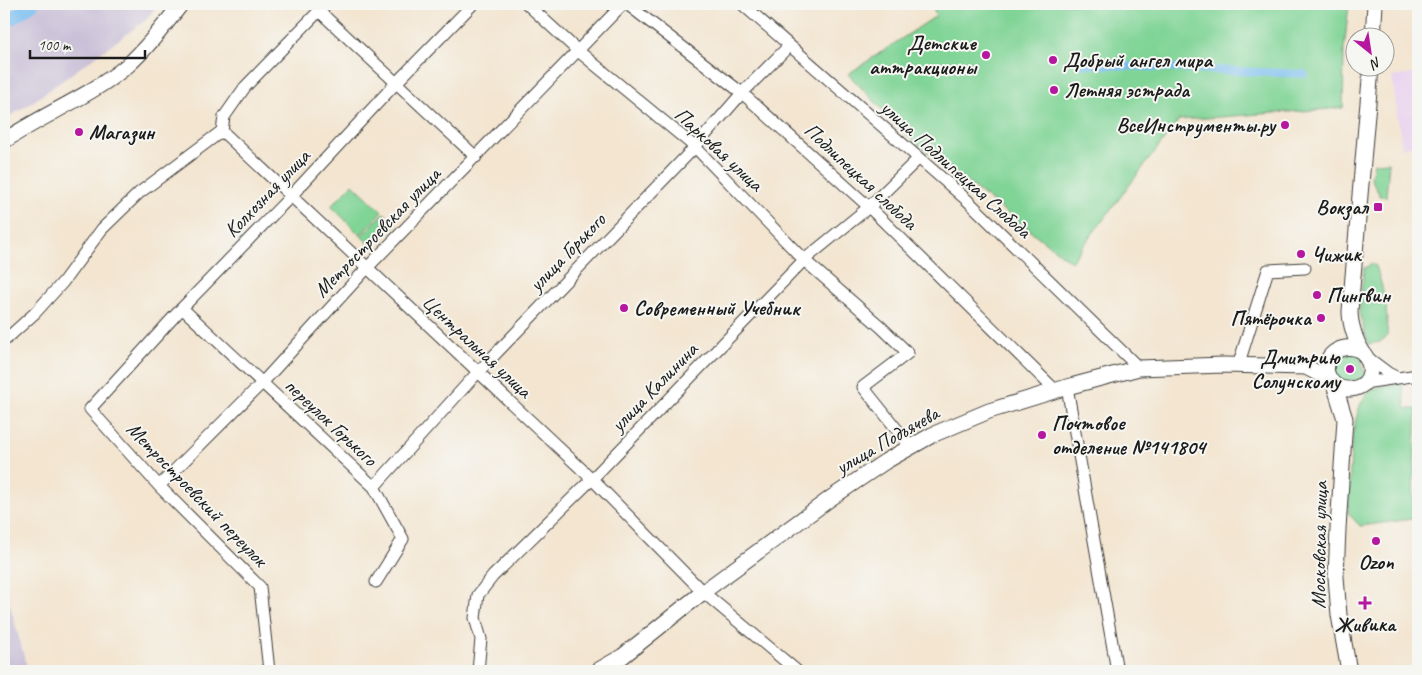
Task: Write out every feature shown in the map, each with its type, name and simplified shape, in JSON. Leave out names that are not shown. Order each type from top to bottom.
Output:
[{"type":"main road","points":[[4,141],[99,86],[128,65],[143,51],[181,4]]},
{"type":"main road","points":[[1374,28],[1375,4]]},
{"type":"main road","name":"Московская улица","points":[[1349,671],[1339,615],[1336,577],[1345,419],[1327,367],[1350,319],[1354,250],[1370,78]]},
{"type":"main road","name":"Московская улица","points":[[1345,419],[1370,371],[1350,319]]},
{"type":"main road","points":[[1335,352],[1352,347],[1365,355]]},
{"type":"main road","name":"улица Подъячева","points":[[597,671],[623,656],[703,592],[831,498],[886,461],[932,435],[989,411],[1139,368],[1309,367],[1335,352]]},
{"type":"main road","name":"улица Подъячева","points":[[1309,367],[1332,382]]},
{"type":"main road","points":[[1332,382],[1345,390],[1352,390],[1363,384]]},
{"type":"street","name":"Колхозная улица","points":[[90,409],[182,308],[292,195],[396,82],[473,4]]},
{"type":"street","name":"Парковая улица","points":[[527,4],[577,50],[694,147],[804,260],[908,353],[863,387],[911,446]]},
{"type":"street","name":"Метростроевская улица","points":[[159,486],[262,383],[367,268],[623,4]]},
{"type":"street","name":"Подлипецкая слобода","points":[[627,4],[742,93],[869,208],[1061,389]]},
{"type":"street","name":"улица Подлипецкая Слобода","points":[[742,4],[968,201],[1139,368]]},
{"type":"street","points":[[4,341],[35,313],[62,282],[102,230],[139,193],[222,131],[224,117],[245,87],[319,11],[476,157]]},
{"type":"street","name":"улица Горького","points":[[374,487],[478,372],[694,147],[742,93],[789,46]]},
{"type":"street","name":"Центральная улица","points":[[222,131],[592,479],[703,592],[797,671]]},
{"type":"street","name":"улица Калинина","points":[[478,671],[480,639],[475,618],[478,595],[493,576],[592,479],[804,260],[869,208],[919,158]]},
{"type":"street","points":[[1238,366],[1268,270],[1304,268]]},
{"type":"street","name":"переулок Горького","points":[[182,308],[374,487],[403,539],[376,582]]},
{"type":"street","points":[[1365,355],[1388,373],[1398,378]]},
{"type":"street","points":[[1363,384],[1418,375]]},
{"type":"street","points":[[1061,389],[1117,671]]},
{"type":"street","name":"Метростроевский переулок","points":[[90,409],[159,486],[260,587],[269,671]]},
{"type":"shaded area","points":[[37,4],[158,4],[146,20],[34,101],[4,120],[4,25]]},
{"type":"shaded area","points":[[1418,73],[1418,144],[1402,148],[1392,78]]},
{"type":"shaded area","points":[[4,583],[28,671],[4,671]]},
{"type":"green space","points":[[932,4],[1349,4],[1346,28],[1344,28],[1343,108],[1179,120],[1071,262],[912,140],[848,74],[936,16]]},
{"type":"green space","points":[[1389,162],[1386,197],[1380,196],[1371,178],[1374,163]]},
{"type":"green space","points":[[353,184],[382,212],[360,235],[331,206]]},
{"type":"green space","points":[[384,213],[395,225],[372,247],[361,236]]},
{"type":"green space","points":[[1372,264],[1376,266],[1383,292],[1387,317],[1387,336],[1380,342],[1368,344],[1359,313],[1364,268]]},
{"type":"green space","points":[[1360,353],[1365,377],[1342,386],[1330,364],[1335,355]]},
{"type":"green space","points":[[1402,383],[1406,409],[1417,409],[1412,519],[1360,526],[1348,513],[1351,451],[1356,418],[1360,405],[1369,392],[1383,386]]},
{"type":"waterway","points":[[4,23],[32,4]]},
{"type":"waterway","points":[[1084,64],[1304,74]]},
{"type":"place","name":"Детские аттракционы","points":[[986,55]]},
{"type":"place","name":"Добрый ангел мира","points":[[1053,60]]},
{"type":"place","name":"Летняя эстрада","points":[[1054,90]]},
{"type":"place","name":"ВсеИнструменты.ру","points":[[1285,125]]},
{"type":"place","name":"Магазин","points":[[79,132]]},
{"type":"place","name":"Вокзал","points":[[1378,207]]},
{"type":"place","name":"Чижик","points":[[1301,254]]},
{"type":"place","name":"Пингвин","points":[[1317,295]]},
{"type":"place","name":"Современный Учебник","points":[[624,308]]},
{"type":"place","name":"Пятёрочка","points":[[1321,318]]},
{"type":"place","name":"Дмитрию Солунскому","points":[[1350,369]]},
{"type":"place","name":"Почтовое отделение №141804","points":[[1042,435]]},
{"type":"place","name":"Ozon","points":[[1376,541]]},
{"type":"place","name":"Живика","points":[[1365,603]]}]
